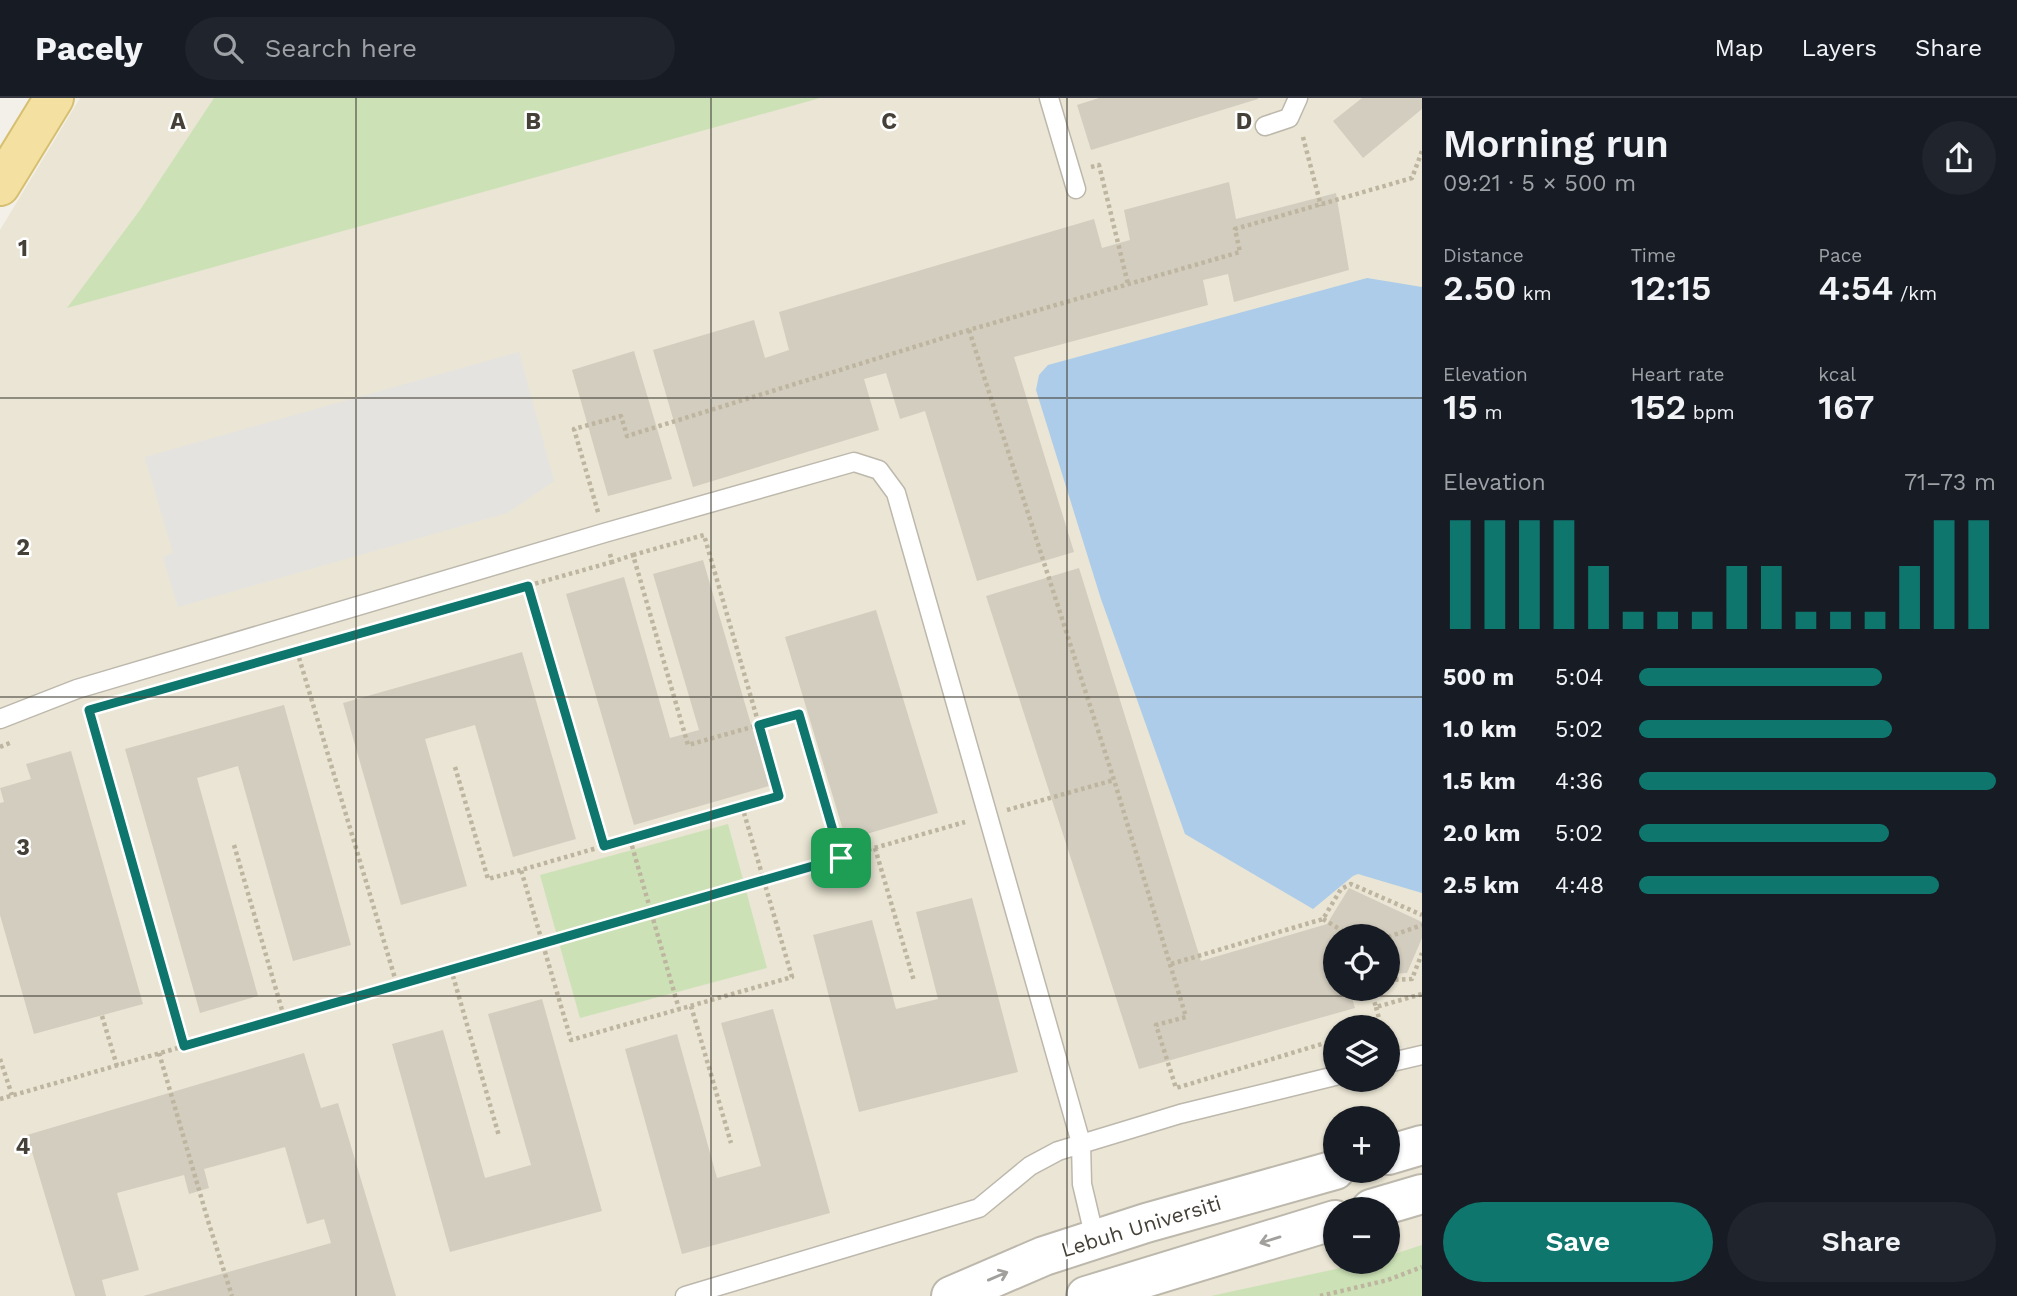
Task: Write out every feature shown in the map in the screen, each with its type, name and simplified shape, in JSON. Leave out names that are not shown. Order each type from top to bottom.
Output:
[{"type":"main road","points":[[0,186],[54,98]]},
{"type":"street","points":[[1400,1151],[1422,1145]]},
{"type":"street","name":"Lebuh Universiti","points":[[951,1296],[1044,1255],[1323,1173]]},
{"type":"street","points":[[1400,1200],[1422,1194]]},
{"type":"street","points":[[1095,1239],[1097,1292],[1323,1224]]},
{"type":"lane","points":[[1049,98],[1076,189]]},
{"type":"lane","points":[[1265,126],[1289,118],[1298,98]]},
{"type":"lane","points":[[0,719],[77,689],[854,462],[879,470],[896,493],[1081,1143],[1082,1184],[1095,1239]]},
{"type":"lane","points":[[1400,1060],[1422,1055]]},
{"type":"lane","points":[[685,1296],[979,1208],[1030,1166],[1058,1151],[1081,1143],[1180,1114],[1323,1079]]},
{"type":"path","points":[[1302,135],[1321,205]]},
{"type":"path","points":[[621,416],[627,436],[969,330],[1240,252],[1235,229],[1412,178],[1422,151]]},
{"type":"path","points":[[1099,165],[1128,284]]},
{"type":"path","points":[[969,330],[1114,780],[1186,1017],[1156,1025],[1176,1088],[1323,1044]]},
{"type":"path","points":[[455,767],[488,879],[779,796],[704,536],[634,555]]},
{"type":"path","points":[[397,985],[297,651],[612,562]]},
{"type":"path","points":[[528,586],[604,846]]},
{"type":"path","points":[[674,695],[688,745],[799,714],[841,858]]},
{"type":"path","points":[[77,715],[89,710],[184,1046]]},
{"type":"path","points":[[0,747],[13,742]]},
{"type":"path","points":[[0,1099],[1114,780]]},
{"type":"path","points":[[521,870],[571,1040],[792,977],[742,806]]},
{"type":"path","points":[[630,839],[679,1009]]},
{"type":"path","points":[[234,845],[284,1017]]},
{"type":"path","points":[[875,848],[914,981]]},
{"type":"path","points":[[1170,965],[1323,919],[1341,889],[1351,884],[1422,915]]},
{"type":"path","points":[[1323,919],[1331,924]]},
{"type":"path","points":[[1400,933],[1422,925]]},
{"type":"path","points":[[1400,980],[1412,979],[1422,953]]},
{"type":"path","points":[[452,969],[499,1136]]},
{"type":"path","points":[[1376,1007],[1422,994]]},
{"type":"path","points":[[1374,1001],[1378,1015]]},
{"type":"path","points":[[691,1006],[731,1143]]},
{"type":"path","points":[[102,1016],[117,1066]]},
{"type":"path","points":[[159,1053],[232,1296]]},
{"type":"path","points":[[0,1059],[12,1096]]},
{"type":"path","points":[[1320,1296],[1388,1280],[1422,1267]]},
{"type":"shaded area","points":[[80,98],[1422,98],[1422,1296],[0,1296],[0,230]]},
{"type":"shaded area","points":[[519,352],[554,481],[507,513],[178,607],[163,557],[173,553],[145,457]]},
{"type":"green space","points":[[214,98],[820,98],[67,308],[140,210]]},
{"type":"green space","points":[[728,824],[767,968],[580,1018],[540,875]]},
{"type":"green space","points":[[1422,1245],[1422,1296],[1211,1296],[1323,1272],[1323,1274],[1400,1274],[1400,1252]]},
{"type":"water","points":[[1367,278],[1422,287],[1422,893],[1358,874],[1313,909],[1185,834],[1101,599],[1036,390],[1039,375],[1048,365]]},
{"type":"building","points":[[1099,98],[1258,99],[1091,150],[1077,105]]},
{"type":"building","points":[[1362,98],[1422,98],[1422,109],[1363,158],[1333,121]]},
{"type":"building","points":[[1229,182],[1236,219],[1336,193],[1349,270],[1234,302],[1228,274],[1203,280],[1208,305],[1014,357],[1074,552],[977,581],[925,411],[900,419],[886,373],[864,379],[879,430],[693,487],[653,350],[754,320],[765,358],[789,350],[779,312],[1094,219],[1102,248],[1130,240],[1124,210]]},
{"type":"building","points":[[634,351],[672,479],[608,496],[572,370]]},
{"type":"building","points":[[703,560],[769,786],[634,825],[566,594],[624,577],[670,738],[699,730],[653,574]]},
{"type":"building","points":[[1079,568],[1201,961],[1323,925],[1323,1001],[1353,1001],[1355,1008],[1139,1069],[986,596]]},
{"type":"building","points":[[876,610],[938,813],[846,840],[785,637]]},
{"type":"building","points":[[522,652],[576,839],[513,857],[475,725],[425,739],[467,886],[401,905],[343,703]]},
{"type":"building","points":[[284,705],[351,945],[293,961],[238,766],[197,778],[258,996],[200,1013],[125,749]]},
{"type":"building","points":[[71,751],[143,1004],[34,1034],[0,915],[0,803],[4,802],[0,788],[31,779],[26,764]]},
{"type":"building","points":[[1349,888],[1422,922],[1422,938],[1407,973],[1400,973],[1400,924],[1327,924]]},
{"type":"building","points":[[972,898],[1018,1072],[859,1112],[813,935],[872,920],[896,1009],[938,999],[916,912]]},
{"type":"building","points":[[542,999],[602,1211],[450,1252],[392,1044],[443,1030],[485,1178],[531,1165],[488,1014]]},
{"type":"building","points":[[773,1009],[830,1213],[682,1254],[625,1049],[677,1034],[717,1178],[761,1166],[721,1023]]},
{"type":"building","points":[[304,1053],[321,1108],[338,1103],[396,1296],[143,1296],[331,1243],[324,1219],[307,1224],[285,1147],[204,1169],[209,1188],[189,1194],[184,1175],[117,1193],[139,1270],[102,1280],[106,1296],[75,1296],[27,1135]]},
{"type":"route","points":[[528,586],[604,846],[779,796],[759,725],[799,714],[841,858],[184,1046],[89,710],[528,586]]}]
